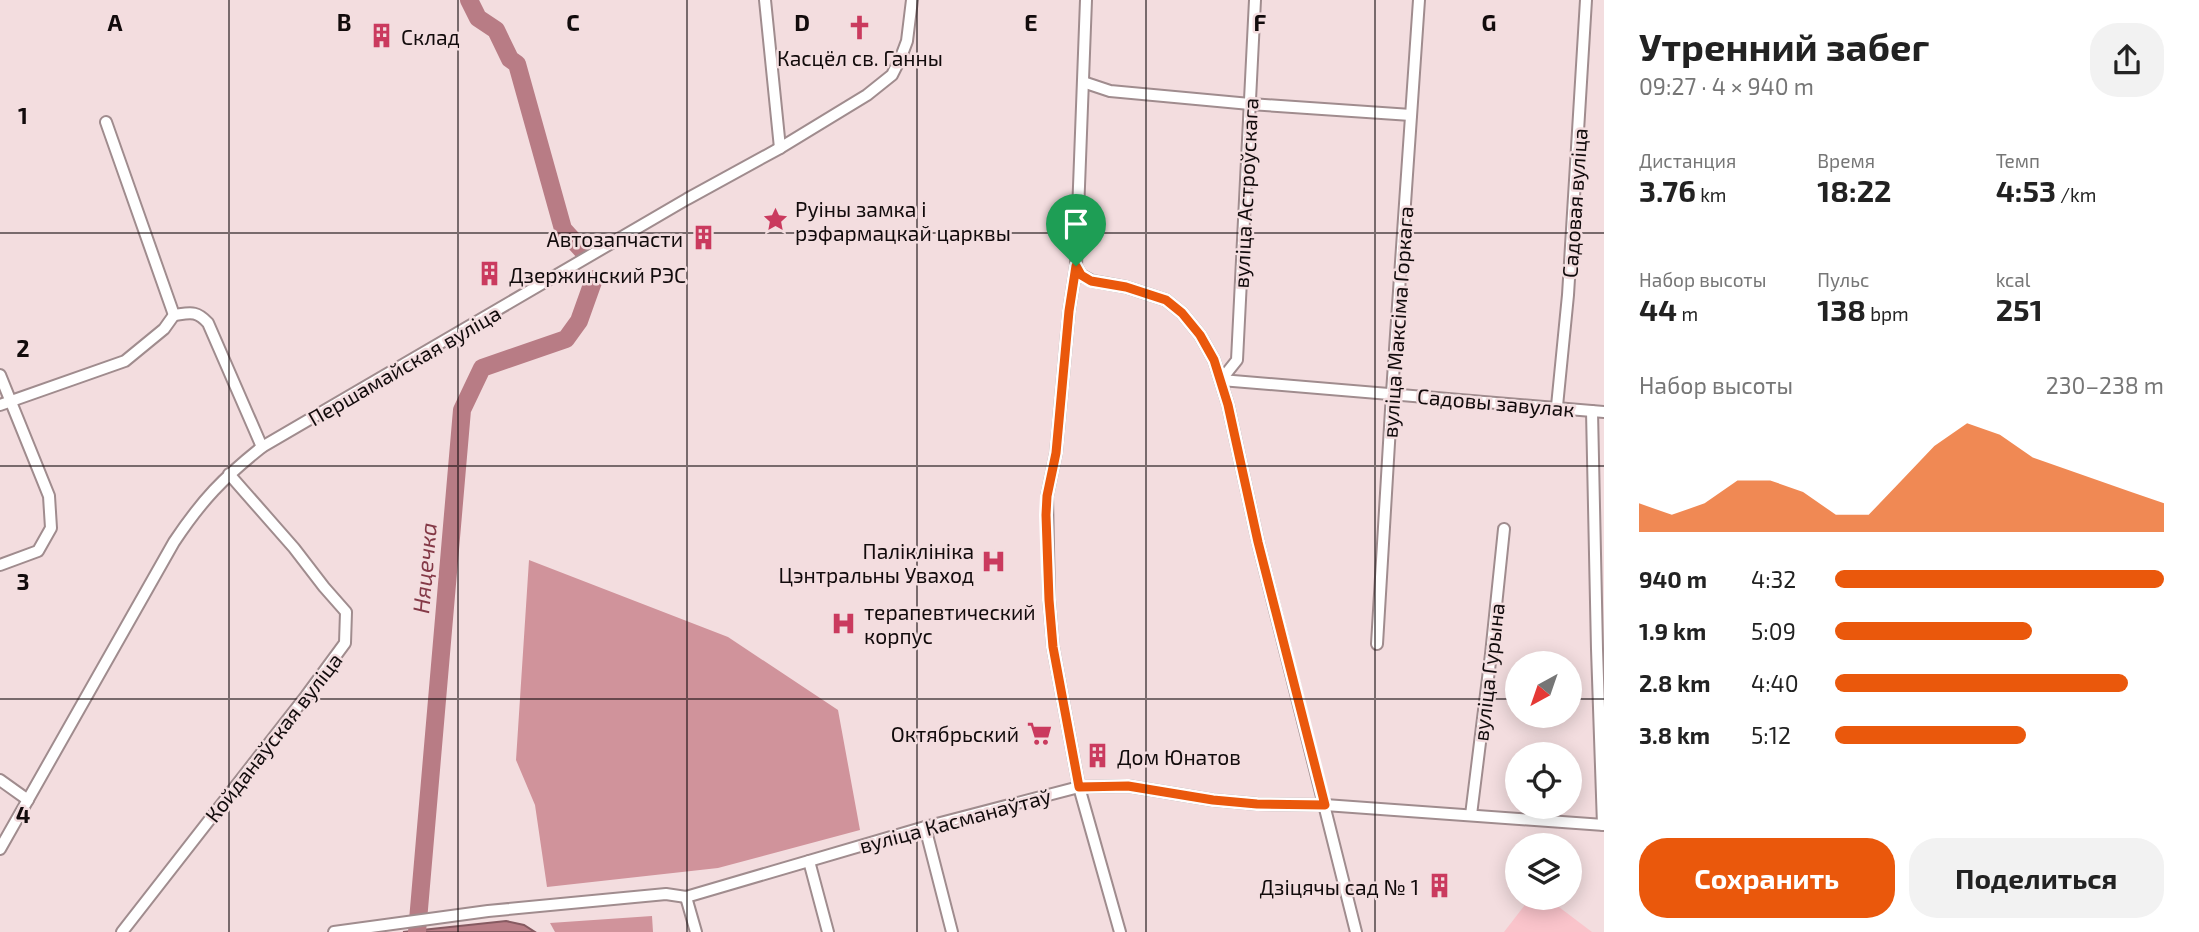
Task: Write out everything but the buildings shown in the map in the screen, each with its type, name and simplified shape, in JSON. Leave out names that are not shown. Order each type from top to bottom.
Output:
[{"type":"street","points":[[765,0],[780,148]]},
{"type":"street","name":"Першамайская вуліца","points":[[0,849],[174,542],[211,492],[229,474],[262,447],[867,95],[892,75],[907,41],[912,0]]},
{"type":"street","points":[[1086,0],[1076,266],[1069,311],[1056,453],[1047,496],[1049,600],[1053,647],[1079,787],[1120,932]]},
{"type":"street","name":"вуліца Астроўскага","points":[[1221,380],[1237,360],[1255,0]]},
{"type":"street","name":"вуліца Максіма Горкага","points":[[1377,644],[1419,0]]},
{"type":"street","name":"Садовая вуліца","points":[[1557,406],[1568,295],[1586,0]]},
{"type":"street","points":[[1083,82],[1110,91],[1411,115]]},
{"type":"street","points":[[106,122],[174,316]]},
{"type":"street","points":[[1076,266],[1081,275],[1091,281],[1126,287],[1166,300],[1182,313],[1200,335],[1214,360],[1356,932]]},
{"type":"street","points":[[5,403],[125,361],[164,329],[174,316],[194,313],[201,315],[208,323],[262,447]]},
{"type":"street","points":[[0,375],[5,403],[50,496],[51,528],[38,551],[0,565]]},
{"type":"street","name":"Садовы завулак","points":[[1221,380],[1598,411]]},
{"type":"street","points":[[1598,411],[1597,649],[1604,825]]},
{"type":"street","name":"Койданаўская вуліца","points":[[122,932],[345,643],[346,612],[229,474]]},
{"type":"street","name":"вуліца Гурына","points":[[1472,815],[1504,529]]},
{"type":"street","points":[[0,780],[28,800]]},
{"type":"street","name":"вуліца Касманаўтаў","points":[[334,932],[408,920],[666,894],[686,897],[925,827],[1079,787],[1128,786],[1235,802],[1325,805],[1604,825]]},
{"type":"street","points":[[925,827],[952,932]]},
{"type":"street","points":[[809,861],[828,932]]},
{"type":"street","points":[[686,897],[696,932]]},
{"type":"shaded area","points":[[529,560],[728,637],[838,710],[860,830],[718,868],[547,887],[535,805],[516,760]]},
{"type":"shaded area","points":[[1521,910],[1563,910],[1592,932],[1504,932]]},
{"type":"shaded area","points":[[652,916],[653,932],[555,932],[550,923]]},
{"type":"shaded area","points":[[506,921],[524,925],[535,932],[403,932]]},
{"type":"waterway","name":"Няцечка","points":[[469,0],[478,18],[496,30],[510,59],[517,64],[563,229],[582,250]]},
{"type":"waterway","name":"Няцечка","points":[[417,932],[462,410],[482,368],[566,339],[579,321],[594,279]]},
{"type":"place","name":"Касцёл св. Ганны","points":[[860,28]]},
{"type":"place","name":"Склад","points":[[381,36]]},
{"type":"place","name":"Руіны замка і рэфармацкай царквы","points":[[775,220]]},
{"type":"place","name":"Автозапчасти","points":[[703,238]]},
{"type":"place","name":"Дзержинский РЭС","points":[[489,274]]},
{"type":"place","name":"Паліклініка Цэнтральны Уваход","points":[[994,562]]},
{"type":"place","name":"терапевтический корпус","points":[[844,623]]},
{"type":"place","name":"Октябрьский","points":[[1039,733]]},
{"type":"place","name":"Дом Юнатов","points":[[1097,756]]},
{"type":"place","name":"Дзіцячы сад № 1","points":[[1439,886]]},
{"type":"route","points":[[1076,266],[1081,275],[1091,281],[1126,287],[1166,300],[1182,313],[1200,335],[1214,360],[1228,405],[1258,542],[1325,805],[1213,800],[1128,786],[1079,787],[1053,647],[1046,515],[1056,453],[1069,311],[1076,266]]}]
